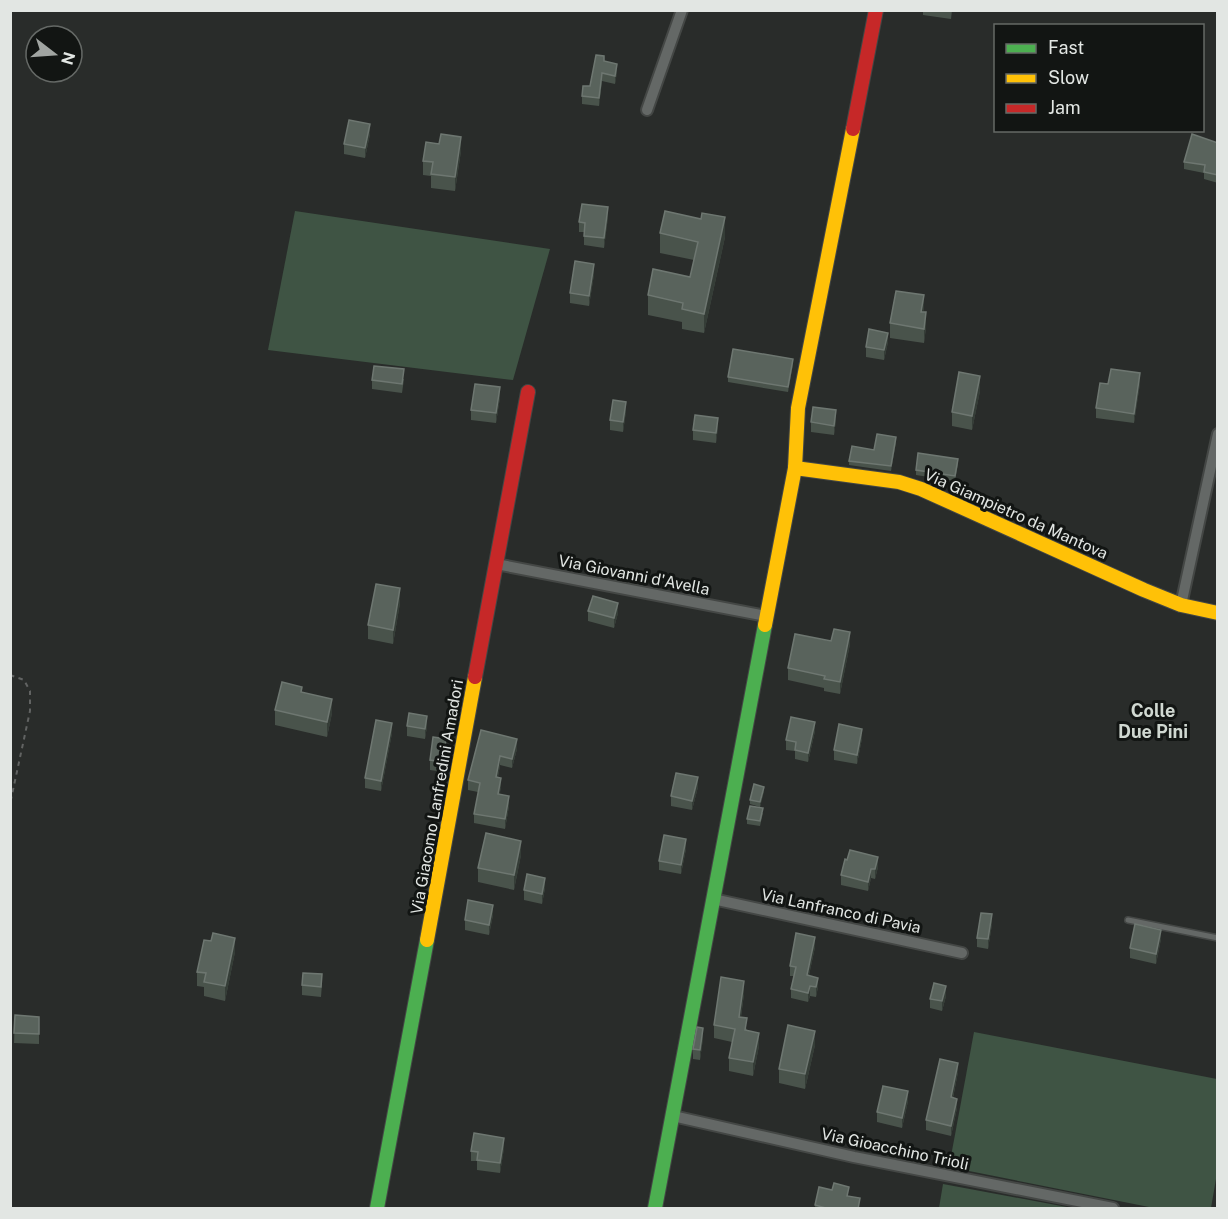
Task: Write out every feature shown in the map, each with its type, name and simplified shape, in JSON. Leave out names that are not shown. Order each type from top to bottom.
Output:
[{"type":"street","points":[[647,110],[682,10]]},
{"type":"street","points":[[655,1209],[795,468],[798,408],[876,10]]},
{"type":"street","name":"Via Giacomo Lanfredini Amadori","points":[[377,1209],[528,392]]},
{"type":"street","points":[[1181,605],[1218,434]]},
{"type":"street","name":"Via Giampietro da Mantova","points":[[795,468],[899,482],[921,489],[1181,605],[1218,614]]},
{"type":"street","name":"Via Giovanni d'Avella","points":[[496,564],[766,616]]},
{"type":"street","name":"Via Lanfranco di Pavia","points":[[713,899],[962,953]]},
{"type":"street","name":"Via Gioacchino Trioli","points":[[673,1116],[854,1157],[1113,1209]]},
{"type":"lane","points":[[1128,920],[1218,938]]},
{"type":"path","points":[[10,675],[24,680],[31,702],[10,804]]},
{"type":"green space","points":[[295,211],[550,249],[513,380],[268,350]]},
{"type":"green space","points":[[974,1032],[1217,1079],[1217,1173],[1211,1208],[1154,1208],[949,1167]]},
{"type":"green space","points":[[943,1184],[1072,1208],[939,1208]]},
{"type":"building","points":[[596,55],[604,56],[604,61],[617,64],[615,76],[602,73],[599,98],[582,96],[583,86],[590,86]]},
{"type":"building","points":[[349,120],[370,124],[365,148],[344,144]]},
{"type":"building","points":[[441,134],[461,137],[455,177],[431,174],[433,162],[423,161],[426,142],[439,144]]},
{"type":"building","points":[[1192,134],[1218,143],[1218,175],[1204,172],[1205,165],[1184,162]]},
{"type":"building","points":[[582,204],[608,207],[604,238],[584,236],[585,223],[579,222]]},
{"type":"building","points":[[665,211],[701,219],[702,213],[725,217],[704,314],[682,309],[683,303],[648,295],[653,269],[690,277],[698,242],[660,233]]},
{"type":"building","points":[[575,261],[594,264],[589,296],[570,293]]},
{"type":"building","points":[[896,291],[924,295],[921,312],[926,312],[924,329],[890,323]]},
{"type":"building","points":[[869,329],[888,333],[884,350],[866,347]]},
{"type":"building","points":[[733,349],[793,359],[788,387],[728,377]]},
{"type":"building","points":[[374,366],[404,369],[402,384],[372,380]]},
{"type":"building","points":[[1111,369],[1140,373],[1134,414],[1096,408],[1100,383],[1108,384]]},
{"type":"building","points":[[959,372],[980,376],[972,416],[952,412]]},
{"type":"building","points":[[475,384],[500,387],[496,413],[471,410]]},
{"type":"building","points":[[613,400],[626,402],[623,422],[610,420]]},
{"type":"building","points":[[813,407],[836,410],[834,426],[811,422]]},
{"type":"building","points":[[695,415],[718,418],[716,433],[693,430]]},
{"type":"building","points":[[877,434],[896,437],[891,466],[849,461],[852,446],[874,450]]},
{"type":"building","points":[[918,453],[958,459],[955,476],[916,470]]},
{"type":"building","points":[[376,584],[400,588],[393,630],[368,625]]},
{"type":"building","points":[[593,596],[618,603],[614,618],[588,611]]},
{"type":"building","points":[[834,629],[850,632],[840,682],[824,679],[825,676],[788,668],[795,634],[831,641]]},
{"type":"building","points":[[282,682],[302,687],[301,692],[332,699],[327,722],[275,710]]},
{"type":"building","points":[[409,713],[427,716],[425,729],[407,726]]},
{"type":"building","points":[[791,717],[815,722],[808,753],[795,750],[796,742],[786,740]]},
{"type":"building","points":[[376,720],[392,723],[381,781],[365,778]]},
{"type":"building","points":[[839,724],[862,729],[857,755],[834,750]]},
{"type":"building","points":[[481,730],[517,739],[512,759],[500,756],[496,777],[501,778],[498,794],[509,796],[505,819],[474,814],[480,783],[468,780]]},
{"type":"building","points":[[433,737],[446,739],[443,762],[430,760]]},
{"type":"building","points":[[676,773],[698,777],[692,801],[671,796]]},
{"type":"building","points":[[754,784],[764,787],[760,802],[750,800]]},
{"type":"building","points":[[750,806],[763,808],[760,821],[747,819]]},
{"type":"building","points":[[486,833],[521,841],[514,875],[478,868]]},
{"type":"building","points":[[664,835],[686,839],[681,865],[659,861]]},
{"type":"building","points":[[850,850],[878,857],[875,869],[871,869],[868,882],[841,875]]},
{"type":"building","points":[[527,874],[545,878],[542,894],[524,890]]},
{"type":"building","points":[[468,900],[493,905],[489,925],[465,920]]},
{"type":"building","points":[[981,913],[992,914],[988,939],[977,938]]},
{"type":"building","points":[[1135,924],[1161,930],[1156,954],[1130,948]]},
{"type":"building","points":[[213,933],[235,938],[225,986],[204,982],[206,973],[197,972],[204,940],[211,941]]},
{"type":"building","points":[[796,933],[815,937],[807,975],[818,978],[816,987],[810,986],[808,993],[791,989],[796,967],[790,966]]},
{"type":"building","points":[[303,973],[322,974],[321,987],[302,985]]},
{"type":"building","points":[[721,977],[744,981],[739,1017],[747,1018],[745,1030],[759,1033],[753,1062],[729,1058],[735,1029],[714,1025]]},
{"type":"building","points":[[934,983],[946,986],[942,1001],[930,999]]},
{"type":"building","points":[[15,1015],[39,1017],[39,1034],[14,1033]]},
{"type":"building","points":[[788,1025],[815,1031],[805,1074],[779,1069]]},
{"type":"building","points":[[697,1027],[703,1028],[700,1050],[693,1049]]},
{"type":"building","points":[[940,1059],[958,1063],[951,1097],[957,1099],[951,1126],[926,1120]]},
{"type":"building","points":[[883,1086],[908,1091],[902,1118],[877,1112]]},
{"type":"building","points":[[474,1133],[504,1138],[500,1163],[477,1160],[478,1152],[471,1151]]},
{"type":"building","points":[[834,1183],[849,1187],[847,1196],[860,1198],[858,1209],[829,1209],[815,1205],[819,1187],[832,1190]]},
{"type":"traffic: fast","points":[[655,1208],[765,625]]},
{"type":"traffic: fast","points":[[377,1208],[427,940]]},
{"type":"traffic: slow","points":[[765,625],[795,468],[798,408],[853,129]]},
{"type":"traffic: slow","points":[[795,468],[899,482],[921,489],[1144,590],[1181,605],[1218,613]]},
{"type":"traffic: slow","points":[[427,940],[475,677]]},
{"type":"traffic: jam","points":[[853,129],[876,10]]},
{"type":"traffic: jam","points":[[475,677],[528,392]]},
{"type":"district","name":"Colle Due Pini","points":[[1153,720]]}]
